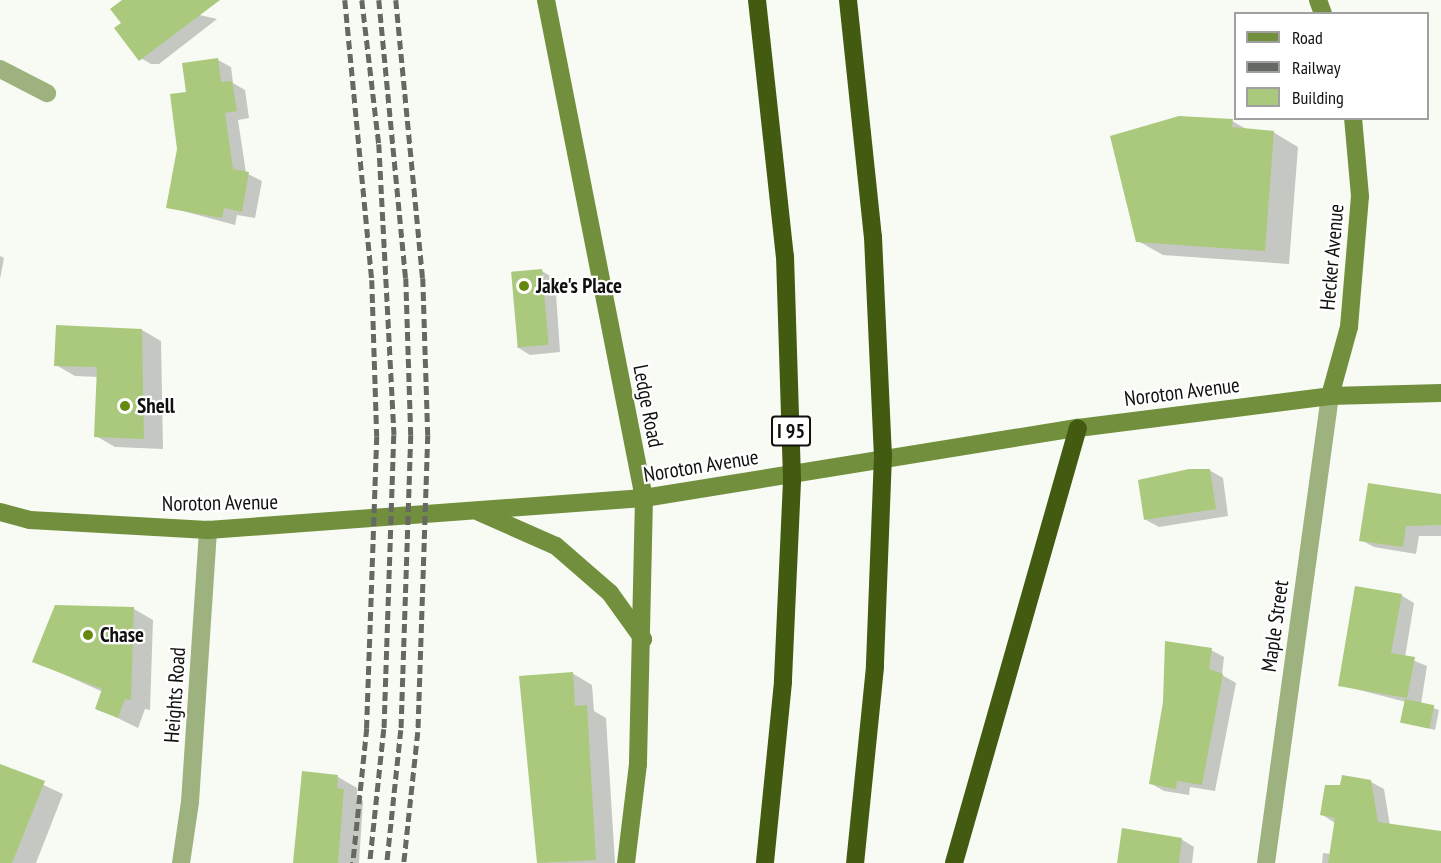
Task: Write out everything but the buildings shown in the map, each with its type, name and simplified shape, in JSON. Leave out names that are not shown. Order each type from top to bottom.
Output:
[{"type":"highway","name":"I 95","points":[[757,0],[785,256],[792,458],[783,682],[765,863]]},
{"type":"highway","points":[[848,0],[873,237],[883,455],[875,667],[855,863]]},
{"type":"highway","points":[[954,863],[1078,428]]},
{"type":"main road","name":"Ledge Road","points":[[546,0],[644,498],[643,639],[626,863]]},
{"type":"main road","name":"Hecker Avenue","points":[[1330,396],[1349,327],[1360,196],[1353,120]]},
{"type":"main road","name":"Noroton Avenue","points":[[0,512],[30,520],[208,530],[644,498],[1078,428],[1330,396],[1441,393]]},
{"type":"main road","points":[[474,510],[556,546],[610,593],[643,639]]},
{"type":"street","points":[[0,69],[47,93]]},
{"type":"street","name":"Maple Street","points":[[1266,863],[1330,396]]},
{"type":"street","name":"Heights Road","points":[[181,863],[190,802],[208,530]]},
{"type":"railway","points":[[345,0],[372,280],[377,436],[367,728],[353,863]]},
{"type":"railway","points":[[362,0],[379,144],[394,435],[384,729],[370,863]]},
{"type":"railway","points":[[379,0],[406,278],[411,435],[401,730],[387,863]]},
{"type":"railway","points":[[396,0],[423,278],[428,435],[418,732],[404,863]]},
{"type":"place","name":"Jake's Place","points":[[524,286]]},
{"type":"place","name":"Shell","points":[[125,406]]},
{"type":"place","name":"Chase","points":[[88,635]]}]
